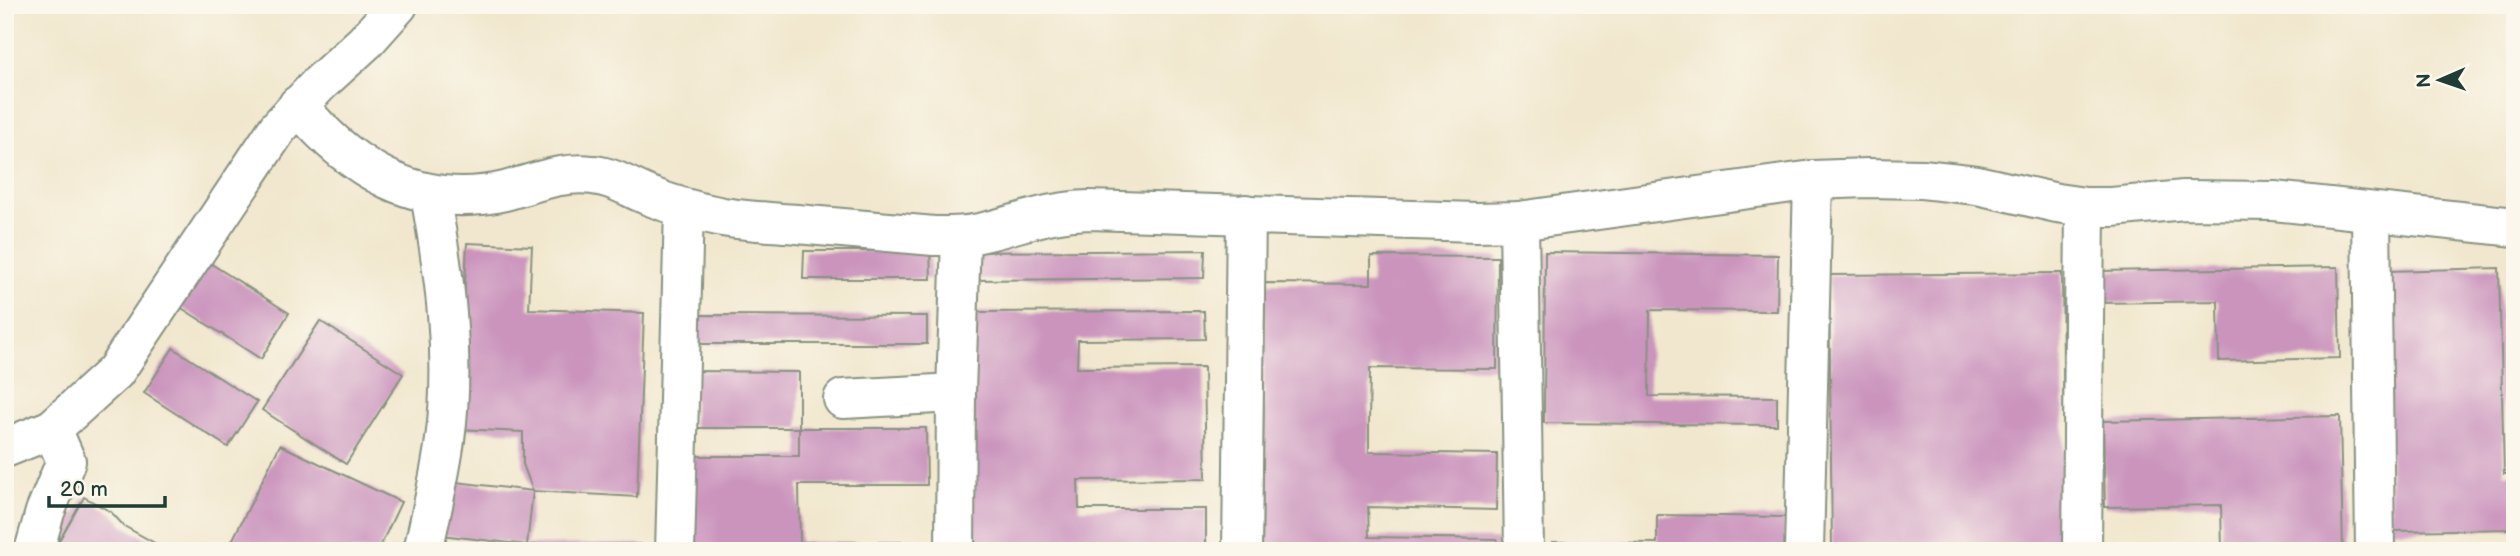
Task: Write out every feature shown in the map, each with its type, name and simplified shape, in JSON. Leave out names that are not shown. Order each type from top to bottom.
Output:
[{"type":"street","points":[[5,448],[52,429],[115,372],[257,157],[298,105],[365,42],[382,10]]},
{"type":"street","points":[[298,105],[315,126],[356,161],[380,176],[430,195],[481,195],[550,176],[591,174],[611,178],[684,208],[724,217],[934,236],[986,232],[1029,218],[1068,210],[1520,221],[1813,180],[1868,178],[1923,179],[1977,185],[2085,207],[2229,199],[2308,204],[2515,227]]},
{"type":"street","points":[[1804,551],[1813,180]]},
{"type":"street","points":[[424,551],[445,441],[450,371],[447,301],[430,195]]},
{"type":"street","points":[[2082,551],[2085,207]]},
{"type":"street","points":[[675,551],[684,208]]},
{"type":"street","points":[[2371,212],[2375,551]]},
{"type":"street","points":[[1241,551],[1246,214]]},
{"type":"street","points":[[1520,221],[1524,551]]},
{"type":"street","points":[[955,551],[961,236]]},
{"type":"street","points":[[843,399],[956,393]]},
{"type":"street","points":[[34,551],[45,512],[66,461],[52,429]]},
{"type":"building","points":[[467,243],[532,246],[529,309],[644,313],[637,497],[533,491],[523,464],[523,432],[458,429]]},
{"type":"building","points":[[1205,250],[1204,278],[972,280],[972,252]]},
{"type":"building","points":[[804,251],[930,251],[931,279],[803,279]]},
{"type":"building","points":[[1545,252],[1778,255],[1777,311],[1650,310],[1649,396],[1777,397],[1777,425],[1544,423]]},
{"type":"building","points":[[1371,256],[1498,257],[1497,369],[1370,368],[1369,423],[1369,452],[1497,454],[1496,510],[1368,507],[1369,537],[1497,539],[1497,551],[1262,551],[1265,283],[1371,284]]},
{"type":"building","points":[[205,260],[289,313],[261,359],[177,305]]},
{"type":"building","points":[[2338,267],[2340,358],[2219,361],[2218,301],[2100,303],[2100,271]]},
{"type":"building","points":[[2499,268],[2504,474],[2515,474],[2515,529],[2391,531],[2387,271]]},
{"type":"building","points":[[2062,273],[2065,551],[1832,551],[1829,275]]},
{"type":"building","points":[[1204,311],[1205,339],[1078,340],[1077,368],[1204,367],[1206,479],[1078,480],[1079,509],[1206,509],[1206,551],[973,551],[972,312]]},
{"type":"building","points":[[694,315],[927,316],[927,344],[695,344]]},
{"type":"building","points":[[320,321],[403,374],[346,464],[262,410]]},
{"type":"building","points":[[173,348],[257,402],[228,447],[144,393]]},
{"type":"building","points":[[694,371],[799,372],[799,428],[694,428]]},
{"type":"building","points":[[2340,416],[2343,551],[2222,551],[2221,505],[2105,507],[2103,421]]},
{"type":"building","points":[[799,428],[926,428],[927,485],[799,485],[800,542],[927,542],[927,551],[695,551],[693,456],[799,456]]},
{"type":"building","points":[[280,445],[401,502],[378,551],[227,551]]},
{"type":"building","points":[[447,481],[533,491],[527,545],[441,535]]},
{"type":"building","points":[[84,497],[111,512],[124,526],[169,551],[53,551]]},
{"type":"building","points":[[1657,515],[1785,517],[1785,551],[1552,551],[1552,542],[1657,543]]},
{"type":"building","points":[[641,544],[641,551],[526,551],[527,545]]}]
